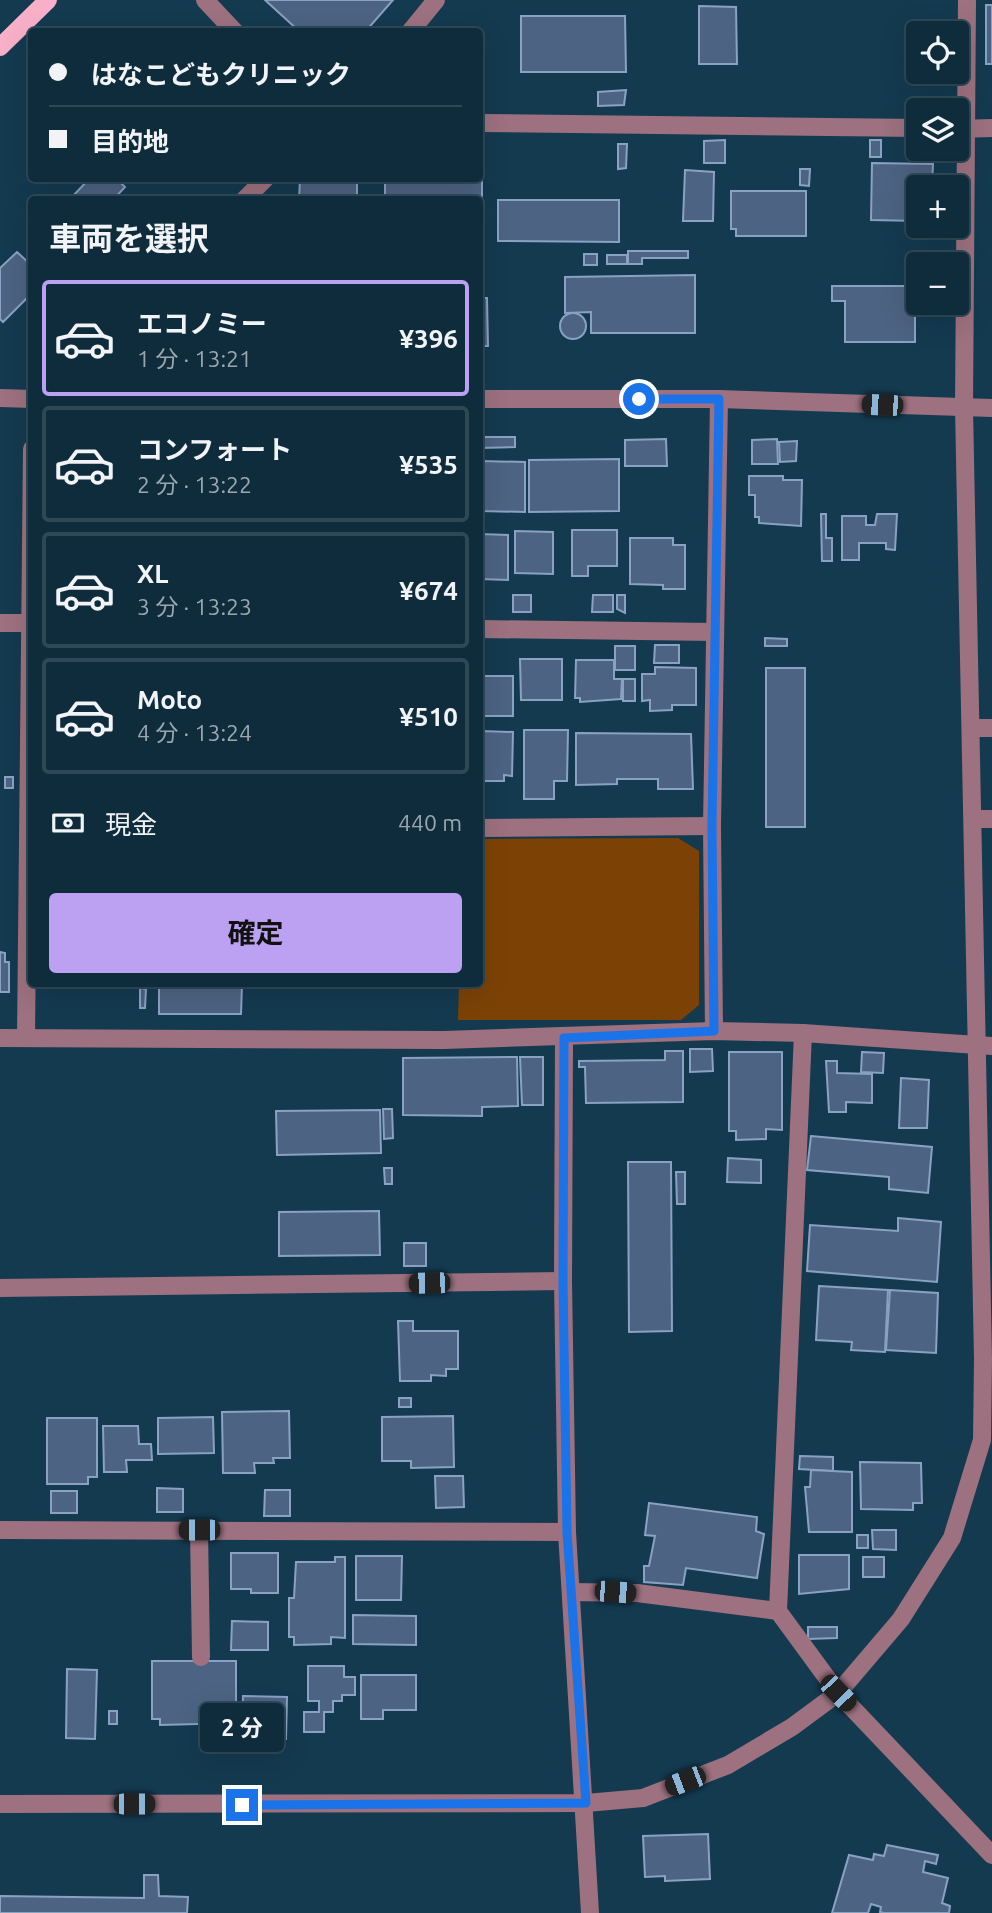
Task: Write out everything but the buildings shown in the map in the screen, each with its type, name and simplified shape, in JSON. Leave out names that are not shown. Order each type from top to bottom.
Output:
[{"type":"main road","points":[[0,47],[48,0]]},
{"type":"street","points":[[205,0],[231,28]]},
{"type":"street","points":[[413,28],[436,0]]},
{"type":"street","points":[[964,98],[967,0]]},
{"type":"street","points":[[483,123],[906,128]]},
{"type":"street","points":[[969,129],[992,128]]},
{"type":"street","points":[[0,1804],[586,1803],[643,1798],[728,1765],[792,1727],[838,1693],[901,1619],[952,1538],[982,1440],[987,1276],[985,1045],[973,819],[964,408],[963,161]]},
{"type":"street","points":[[248,196],[262,182]]},
{"type":"street","points":[[0,398],[28,399]]},
{"type":"street","points":[[483,399],[719,399],[992,408]]},
{"type":"street","points":[[714,1031],[712,826],[719,399]]},
{"type":"street","points":[[0,623],[28,623]]},
{"type":"street","points":[[483,629],[715,632]]},
{"type":"street","points":[[971,728],[992,728]]},
{"type":"street","points":[[973,819],[992,819]]},
{"type":"street","points":[[483,828],[712,826]]},
{"type":"street","points":[[26,1038],[28,934]]},
{"type":"street","points":[[0,1038],[564,1038],[714,1031],[803,1033],[985,1045]]},
{"type":"street","points":[[803,1033],[778,1611],[838,1693],[991,1852]]},
{"type":"street","points":[[564,1038],[563,1282],[567,1532],[586,1803],[590,1913]]},
{"type":"street","points":[[0,1288],[563,1282]]},
{"type":"street","points":[[0,1530],[567,1532]]},
{"type":"street","points":[[199,1530],[201,1657]]},
{"type":"street","points":[[571,1592],[637,1593],[778,1611]]},
{"type":"shaded area","points":[[678,838],[699,851],[699,1005],[681,1020],[458,1020],[459,987],[483,987],[483,839]]},
{"type":"route","points":[[242,1805],[586,1803],[567,1532],[563,1282],[564,1038],[714,1031],[712,826],[719,399],[639,399]]}]
